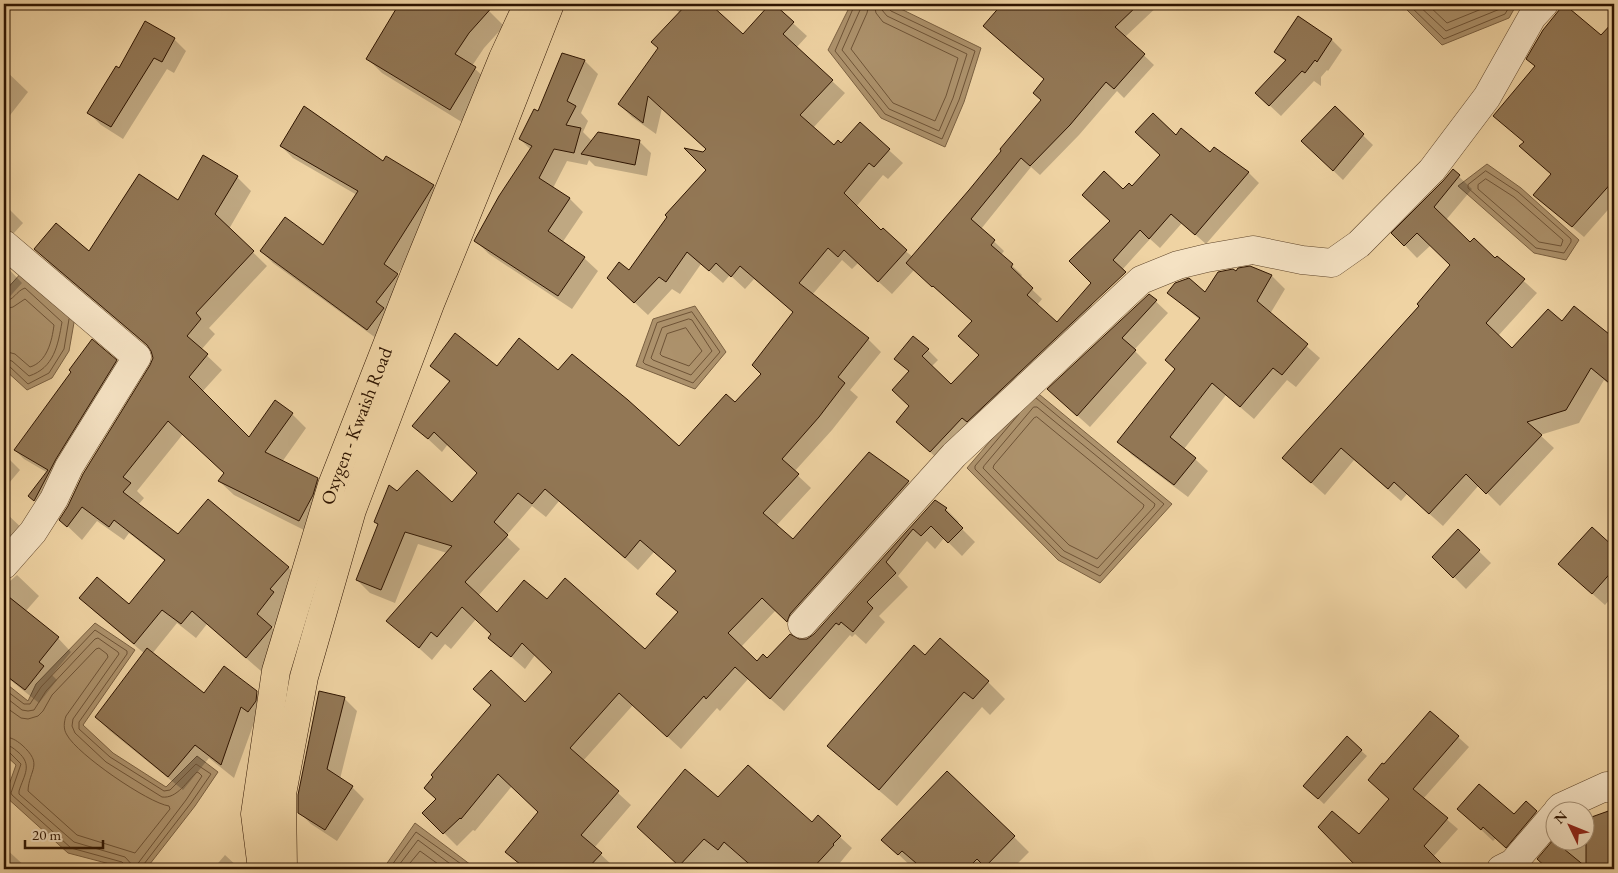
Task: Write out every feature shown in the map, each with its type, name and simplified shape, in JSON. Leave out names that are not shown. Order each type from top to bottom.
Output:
[{"type":"main road","name":"Oxygen - Kwaish Road","points":[[262,869],[254,814],[276,671],[332,485],[414,276],[503,58],[528,4]]},
{"type":"main road","name":"Oxygen - Kwaish Road","points":[[283,869],[282,794],[304,677],[352,510],[430,304],[550,4]]},
{"type":"street","points":[[802,624],[954,454],[1141,280],[1178,265],[1254,250],[1302,260],[1332,263],[1360,244],[1432,170],[1465,128],[1487,97],[1532,18],[1544,4]]},
{"type":"street","points":[[4,244],[137,357],[69,467],[54,499],[33,532],[4,564]]},
{"type":"street","points":[[1575,800],[1607,786],[1614,790]]},
{"type":"street","points":[[1502,869],[1513,863],[1546,825]]},
{"type":"water","points":[[851,4],[886,4],[901,9],[981,48],[964,102],[945,147],[881,118],[828,50]]},
{"type":"water","points":[[1401,4],[1517,4],[1509,18],[1442,45]]},
{"type":"water","points":[[1487,164],[1521,188],[1579,240],[1566,260],[1534,253],[1458,186]]},
{"type":"water","points":[[23,271],[75,317],[69,351],[52,378],[27,390],[4,369],[4,292]]},
{"type":"water","points":[[695,306],[726,352],[695,389],[636,366],[653,319]]},
{"type":"water","points":[[1034,390],[1172,504],[1100,583],[1058,560],[967,468]]},
{"type":"water","points":[[95,623],[135,650],[83,725],[113,753],[166,787],[197,756],[218,772],[195,806],[146,869],[129,869],[68,853],[5,796],[16,765],[4,754],[4,682],[28,701],[36,684]]},
{"type":"water","points":[[415,823],[471,865],[469,869],[383,869]]},
{"type":"building","points":[[399,4],[495,4],[469,33],[455,54],[476,67],[450,110],[366,59]]},
{"type":"building","points":[[687,4],[710,4],[743,34],[770,4],[774,4],[794,22],[783,34],[833,80],[800,115],[834,145],[838,140],[841,143],[860,122],[890,149],[874,167],[869,163],[844,193],[881,230],[883,228],[907,250],[878,282],[844,250],[838,257],[828,248],[799,283],[869,338],[838,377],[845,383],[819,417],[782,459],[799,474],[763,513],[793,539],[869,452],[909,481],[790,614],[787,622],[762,598],[728,633],[757,661],[763,654],[767,658],[790,634],[799,639],[807,639],[814,634],[935,500],[947,508],[945,510],[963,528],[948,543],[931,526],[921,536],[913,529],[886,562],[896,573],[867,602],[873,608],[853,632],[841,622],[839,625],[836,623],[770,699],[735,667],[706,699],[704,696],[667,737],[619,693],[570,748],[619,791],[581,835],[602,853],[587,869],[526,869],[505,852],[538,812],[498,774],[461,819],[443,834],[422,813],[436,799],[424,788],[433,777],[431,775],[491,705],[473,689],[491,670],[525,702],[552,672],[522,643],[511,657],[488,638],[491,634],[462,607],[437,637],[431,632],[419,648],[386,621],[452,546],[405,532],[381,590],[356,580],[378,524],[374,522],[389,485],[397,491],[417,470],[452,502],[477,473],[434,432],[428,439],[412,426],[450,381],[430,366],[455,333],[497,366],[519,338],[558,370],[572,354],[628,400],[679,446],[726,394],[735,402],[761,374],[752,365],[793,312],[740,266],[731,277],[716,263],[709,271],[687,252],[666,282],[659,277],[634,303],[607,278],[619,262],[629,270],[667,217],[665,215],[706,170],[684,148],[703,152],[706,149],[648,96],[643,123],[618,104],[658,48],[651,42]],"holes":[[[545,489],[625,558],[640,540],[676,571],[656,594],[678,612],[645,649],[565,578],[547,599],[524,580],[497,612],[465,582],[508,535],[494,522],[518,493],[532,504]]]},
{"type":"building","points":[[1002,4],[1139,4],[1115,27],[1145,54],[1114,89],[1106,82],[1070,125],[1030,166],[1021,158],[971,219],[995,240],[991,245],[1013,264],[1011,267],[1033,288],[1027,295],[1057,322],[1091,283],[1069,261],[1110,221],[1082,195],[1104,171],[1123,189],[1129,183],[1132,186],[1160,155],[1135,132],[1153,113],[1176,135],[1181,128],[1210,152],[1214,147],[1249,172],[1195,235],[1171,214],[1149,239],[1140,230],[1113,260],[1126,272],[967,422],[962,418],[930,452],[896,422],[909,406],[892,390],[909,371],[894,359],[913,336],[929,349],[922,356],[951,384],[979,355],[958,336],[972,321],[906,263],[969,190],[1041,100],[1033,93],[1044,79],[983,26]]},
{"type":"building","points":[[1564,4],[1601,35],[1614,21],[1614,180],[1572,227],[1533,195],[1551,174],[1519,146],[1524,142],[1493,116],[1535,66],[1526,59],[1543,30]]},
{"type":"building","points":[[1298,16],[1332,39],[1317,62],[1315,60],[1305,73],[1302,71],[1269,106],[1255,93],[1286,60],[1274,52]]},
{"type":"building","points":[[145,21],[175,38],[162,62],[154,58],[111,127],[87,113],[116,66],[119,68]]},
{"type":"building","points":[[562,53],[585,60],[567,101],[576,106],[566,125],[581,128],[574,153],[554,149],[539,178],[570,198],[548,231],[585,257],[558,296],[474,241],[499,196],[532,146],[519,139],[534,109],[538,111]]},
{"type":"building","points":[[304,106],[383,161],[386,156],[434,185],[384,264],[398,274],[376,302],[384,308],[367,330],[260,251],[285,217],[323,245],[358,191],[280,146]]},
{"type":"building","points":[[1335,106],[1364,134],[1333,171],[1301,141]]},
{"type":"building","points":[[598,132],[640,140],[635,165],[581,154]]},
{"type":"building","points":[[203,155],[238,176],[215,214],[254,251],[196,313],[201,319],[187,336],[208,354],[189,377],[249,437],[275,400],[293,413],[265,452],[318,478],[313,495],[299,521],[218,481],[224,473],[168,421],[123,477],[131,483],[123,492],[178,534],[208,499],[289,567],[270,589],[274,592],[257,614],[272,627],[246,658],[192,611],[181,624],[162,610],[134,644],[79,598],[97,577],[129,604],[165,560],[114,520],[109,527],[82,507],[67,527],[59,520],[68,506],[83,474],[153,358],[147,345],[34,249],[56,223],[89,251],[139,174],[178,200]]},
{"type":"building","points":[[1453,169],[1460,175],[1434,207],[1470,242],[1474,238],[1495,258],[1497,256],[1525,279],[1486,323],[1512,348],[1548,309],[1562,321],[1574,306],[1614,338],[1614,387],[1591,368],[1566,410],[1527,422],[1542,435],[1486,494],[1466,474],[1429,514],[1394,482],[1388,489],[1341,448],[1311,483],[1282,458],[1419,306],[1417,304],[1450,265],[1417,233],[1404,246],[1391,233]]},
{"type":"building","points":[[1250,266],[1272,275],[1257,301],[1308,344],[1282,375],[1273,368],[1240,407],[1212,383],[1170,437],[1196,458],[1174,485],[1117,442],[1175,369],[1165,360],[1200,318],[1167,293],[1175,283],[1189,278],[1205,292],[1218,272],[1233,269],[1236,271],[1238,268]]},
{"type":"building","points":[[1149,294],[1157,300],[1122,338],[1136,350],[1077,416],[1047,389]]},
{"type":"building","points":[[92,339],[117,360],[56,459],[34,501],[28,496],[48,470],[14,450],[71,372],[69,370]]},
{"type":"building","points":[[1592,527],[1614,547],[1614,569],[1592,594],[1558,564]]},
{"type":"building","points":[[1458,529],[1480,550],[1453,578],[1432,557]]},
{"type":"building","points":[[4,593],[59,637],[39,662],[44,666],[25,690],[4,674]]},
{"type":"building","points":[[940,638],[989,681],[973,699],[964,692],[879,790],[827,746],[914,645],[925,655]]},
{"type":"building","points":[[147,648],[204,693],[224,666],[257,691],[256,701],[248,712],[241,707],[221,765],[195,745],[168,777],[95,717]]},
{"type":"building","points":[[319,691],[345,697],[327,769],[353,786],[325,830],[298,813],[298,795]]},
{"type":"building","points":[[1430,711],[1459,736],[1413,789],[1448,818],[1424,846],[1447,869],[1359,869],[1318,827],[1332,811],[1359,834],[1389,799],[1368,780]]},
{"type":"building","points":[[1347,736],[1362,750],[1318,799],[1303,786]]},
{"type":"building","points":[[748,765],[812,822],[818,815],[841,836],[812,869],[755,869],[724,842],[718,850],[704,839],[679,866],[637,827],[685,769],[718,797]]},
{"type":"building","points":[[947,771],[1015,836],[985,867],[977,859],[967,869],[923,869],[902,851],[898,855],[881,840]]},
{"type":"building","points":[[1479,784],[1514,814],[1526,801],[1537,811],[1506,848],[1483,827],[1481,830],[1457,809]]},
{"type":"building","points":[[1614,809],[1614,869],[1548,869],[1537,859],[1546,848],[1546,850],[1565,850],[1586,867],[1586,850],[1596,850],[1596,815]]}]
